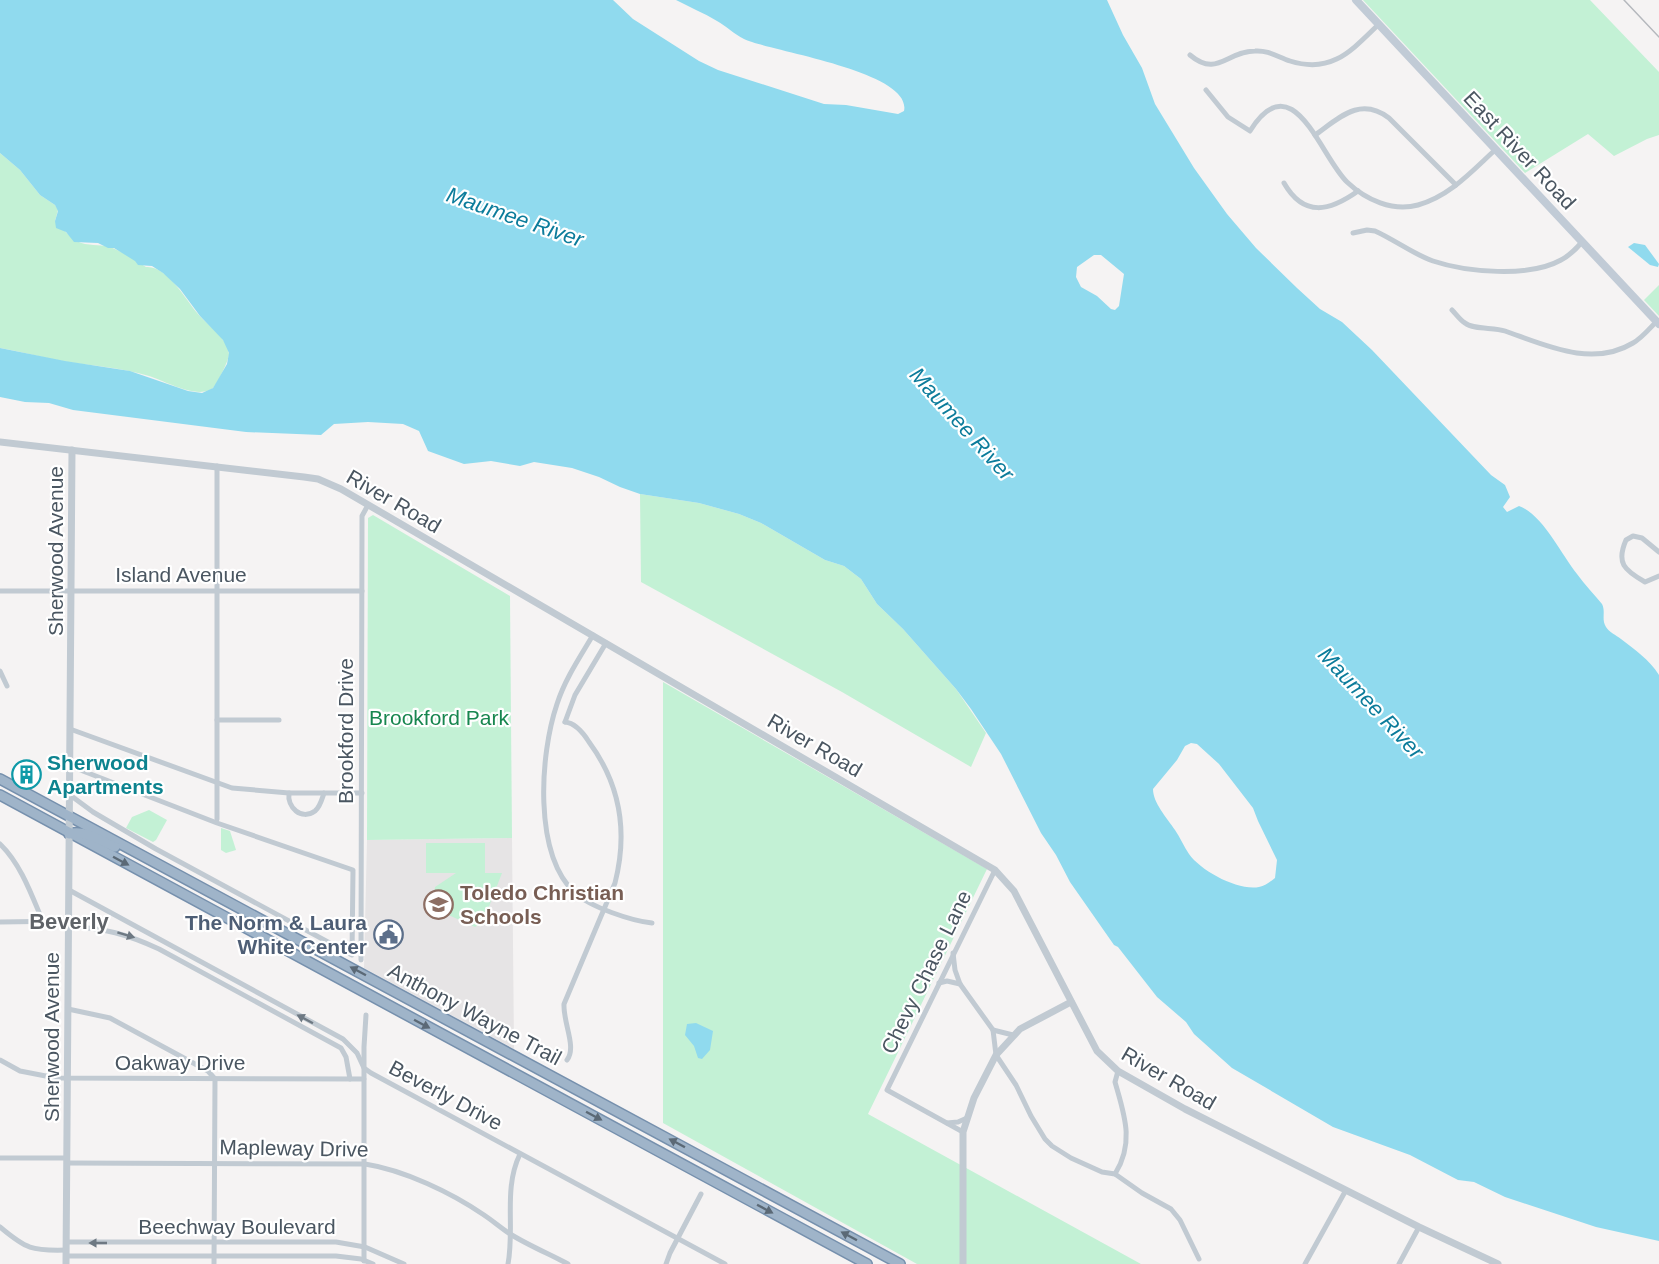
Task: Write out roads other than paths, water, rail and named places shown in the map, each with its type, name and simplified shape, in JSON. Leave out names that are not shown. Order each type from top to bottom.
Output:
[{"type":"highway","name":"Anthony Wayne Trail","points":[[0,779],[900,1264]]},
{"type":"highway","name":"Anthony Wayne Trail","points":[[0,794],[69,834],[867,1264]]},
{"type":"highway","points":[[0,794],[55,819],[70,816]]},
{"type":"highway","points":[[69,834],[83,833],[175,873]]},
{"type":"main road","name":"East River Road","points":[[1356,0],[1658,322]]},
{"type":"street","points":[[1190,55],[1200,63],[1211,65],[1256,50],[1302,64],[1319,65],[1343,56],[1379,24]]},
{"type":"street","points":[[1206,90],[1228,117],[1250,131],[1263,113],[1270,108],[1280,106],[1296,112],[1315,135],[1347,182],[1358,191],[1384,205],[1405,207],[1427,202],[1456,185],[1495,150]]},
{"type":"street","points":[[1315,135],[1353,110],[1366,108],[1379,111],[1389,118],[1456,185]]},
{"type":"street","points":[[1284,183],[1298,199],[1315,208],[1327,208],[1358,191]]},
{"type":"street","points":[[1353,233],[1366,230],[1375,231],[1431,260],[1468,269],[1534,269],[1553,264],[1569,255],[1582,242]]},
{"type":"street","points":[[1452,310],[1466,324],[1472,326],[1497,328],[1554,350],[1582,353],[1606,352],[1625,347],[1658,322]]},
{"type":"street","name":"River Road","points":[[0,442],[217,466],[318,479],[330,483],[995,870],[1014,891],[1097,1051],[1118,1071],[1185,1108],[1346,1190],[1495,1263]]},
{"type":"street","name":"Sherwood Avenue","points":[[66,1253],[72,450]]},
{"type":"street","points":[[217,466],[217,819]]},
{"type":"street","name":"Brookford Drive","points":[[361,960],[362,516],[368,505]]},
{"type":"street","points":[[1659,552],[1642,538],[1633,536],[1626,540],[1620,556],[1625,567],[1641,580],[1649,582],[1659,576]]},
{"type":"street","name":"Island Avenue","points":[[0,591],[362,591]]},
{"type":"street","points":[[593,635],[566,682],[557,703],[551,727],[545,785],[546,821],[552,853],[564,879],[575,893],[588,902],[605,909],[638,921],[652,923]]},
{"type":"street","points":[[565,722],[575,694],[606,643]]},
{"type":"street","points":[[0,671],[7,686]]},
{"type":"street","points":[[217,720],[279,720]]},
{"type":"street","points":[[551,727],[558,723],[569,722],[584,734],[604,764],[613,784],[621,813],[619,866],[605,909],[564,1004],[563,1016],[572,1048],[567,1060]]},
{"type":"street","points":[[70,729],[217,784],[251,791],[362,793]]},
{"type":"street","points":[[70,766],[217,823],[353,870],[352,954],[156,849],[93,812],[70,795]]},
{"type":"street","points":[[289,793],[288,800],[291,807],[307,814],[314,812],[324,793]]},
{"type":"street","points":[[0,844],[24,880],[43,922]]},
{"type":"street","name":"Chevy Chase Lane","points":[[946,1123],[887,1090],[995,870]]},
{"type":"street","name":"Beverly Drive","points":[[69,890],[343,1039],[371,1074],[725,1264]]},
{"type":"street","points":[[0,922],[69,924],[131,936],[336,1045],[344,1052],[350,1079]]},
{"type":"street","points":[[953,953],[960,984],[993,1030],[996,1055],[1016,1086],[1040,1132],[1052,1146],[1088,1166],[1115,1174],[1142,1193],[1176,1212],[1199,1259]]},
{"type":"street","points":[[938,984],[947,981],[960,984]]},
{"type":"street","points":[[963,1264],[963,1132],[978,1089],[996,1055],[1013,1035],[1071,1002]]},
{"type":"street","points":[[68,1009],[101,1015],[125,1025],[208,1071],[215,1079],[214,1264]]},
{"type":"street","points":[[364,1261],[366,1015]]},
{"type":"street","points":[[993,1030],[1013,1035]]},
{"type":"street","name":"Oakway Drive","points":[[0,1060],[20,1071],[34,1075],[68,1078],[364,1079]]},
{"type":"street","points":[[1115,1174],[1121,1164],[1126,1143],[1123,1103],[1114,1082],[1118,1071]]},
{"type":"street","points":[[946,1123],[958,1122],[967,1118]]},
{"type":"street","points":[[946,1123],[963,1132]]},
{"type":"street","points":[[508,1264],[511,1234],[510,1185],[520,1154]]},
{"type":"street","name":"Mapleway Drive","points":[[0,1158],[381,1166],[428,1185],[483,1214],[511,1234],[568,1264]]},
{"type":"street","points":[[1305,1264],[1346,1190]]},
{"type":"street","points":[[666,1264],[701,1194]]},
{"type":"street","points":[[0,1227],[31,1248],[66,1253]]},
{"type":"street","points":[[1399,1264],[1419,1227]]},
{"type":"street","name":"Beechway Boulevard","points":[[66,1253],[214,1242],[336,1242],[364,1247],[404,1264]]},
{"type":"street","name":"Beechway Boulevard","points":[[66,1253],[339,1256],[373,1264]]},
{"type":"street","points":[[339,1256],[339,1264]]},
{"type":"water","name":"Maumee River","points":[[0,0],[613,0],[633,19],[699,61],[718,70],[824,104],[846,105],[898,114],[904,111],[901,97],[886,85],[836,64],[744,39],[712,18],[676,0],[1107,0],[1142,68],[1155,104],[1194,168],[1227,214],[1256,248],[1297,288],[1320,309],[1342,322],[1372,350],[1491,475],[1505,485],[1510,497],[1503,507],[1507,512],[1519,506],[1544,526],[1571,566],[1602,604],[1607,629],[1642,655],[1659,675],[1659,1241],[1596,1227],[1505,1197],[1474,1182],[1458,1180],[1410,1155],[1333,1127],[1232,1068],[1157,997],[1118,947],[1114,945],[1070,882],[1041,833],[1001,754],[971,709],[903,629],[877,604],[861,579],[844,566],[825,560],[761,523],[739,514],[699,503],[640,494],[572,468],[534,462],[520,466],[491,461],[464,464],[428,451],[419,431],[403,424],[368,422],[334,424],[321,435],[246,432],[73,410],[49,403],[25,402],[0,397],[0,348],[130,371],[188,391],[202,393],[213,388],[227,364],[229,353],[223,340],[200,316],[180,289],[163,273],[152,266],[138,265],[114,248],[98,243],[74,242],[66,232],[56,228],[55,221],[58,211],[55,205],[40,195],[20,170],[0,153]],"holes":[[[1094,255],[1101,255],[1124,274],[1119,306],[1115,310],[1081,287],[1076,277],[1077,267]],[[1191,743],[1197,744],[1219,764],[1253,808],[1277,860],[1275,878],[1265,885],[1241,886],[1202,867],[1189,854],[1158,805],[1153,789],[1177,760],[1185,746]]]},
{"type":"water","points":[[1634,243],[1645,245],[1659,264],[1658,267],[1650,265],[1628,247]]},
{"type":"water","points":[[696,1023],[713,1031],[710,1050],[702,1059],[698,1058],[694,1046],[685,1035],[687,1024]]},
{"type":"railway","points":[[1624,0],[1659,37]]},
{"type":"place","name":"Sherwood Apartments","points":[[26,774]]},
{"type":"place","name":"Toledo Christian Schools","points":[[439,904]]},
{"type":"place","name":"The Norm & Laura White Center","points":[[388,934]]},
{"type":"district","name":"Beverly","points":[[69,921]]},
{"type":"park label","name":"Brookford Park","points":[[439,717]]}]
